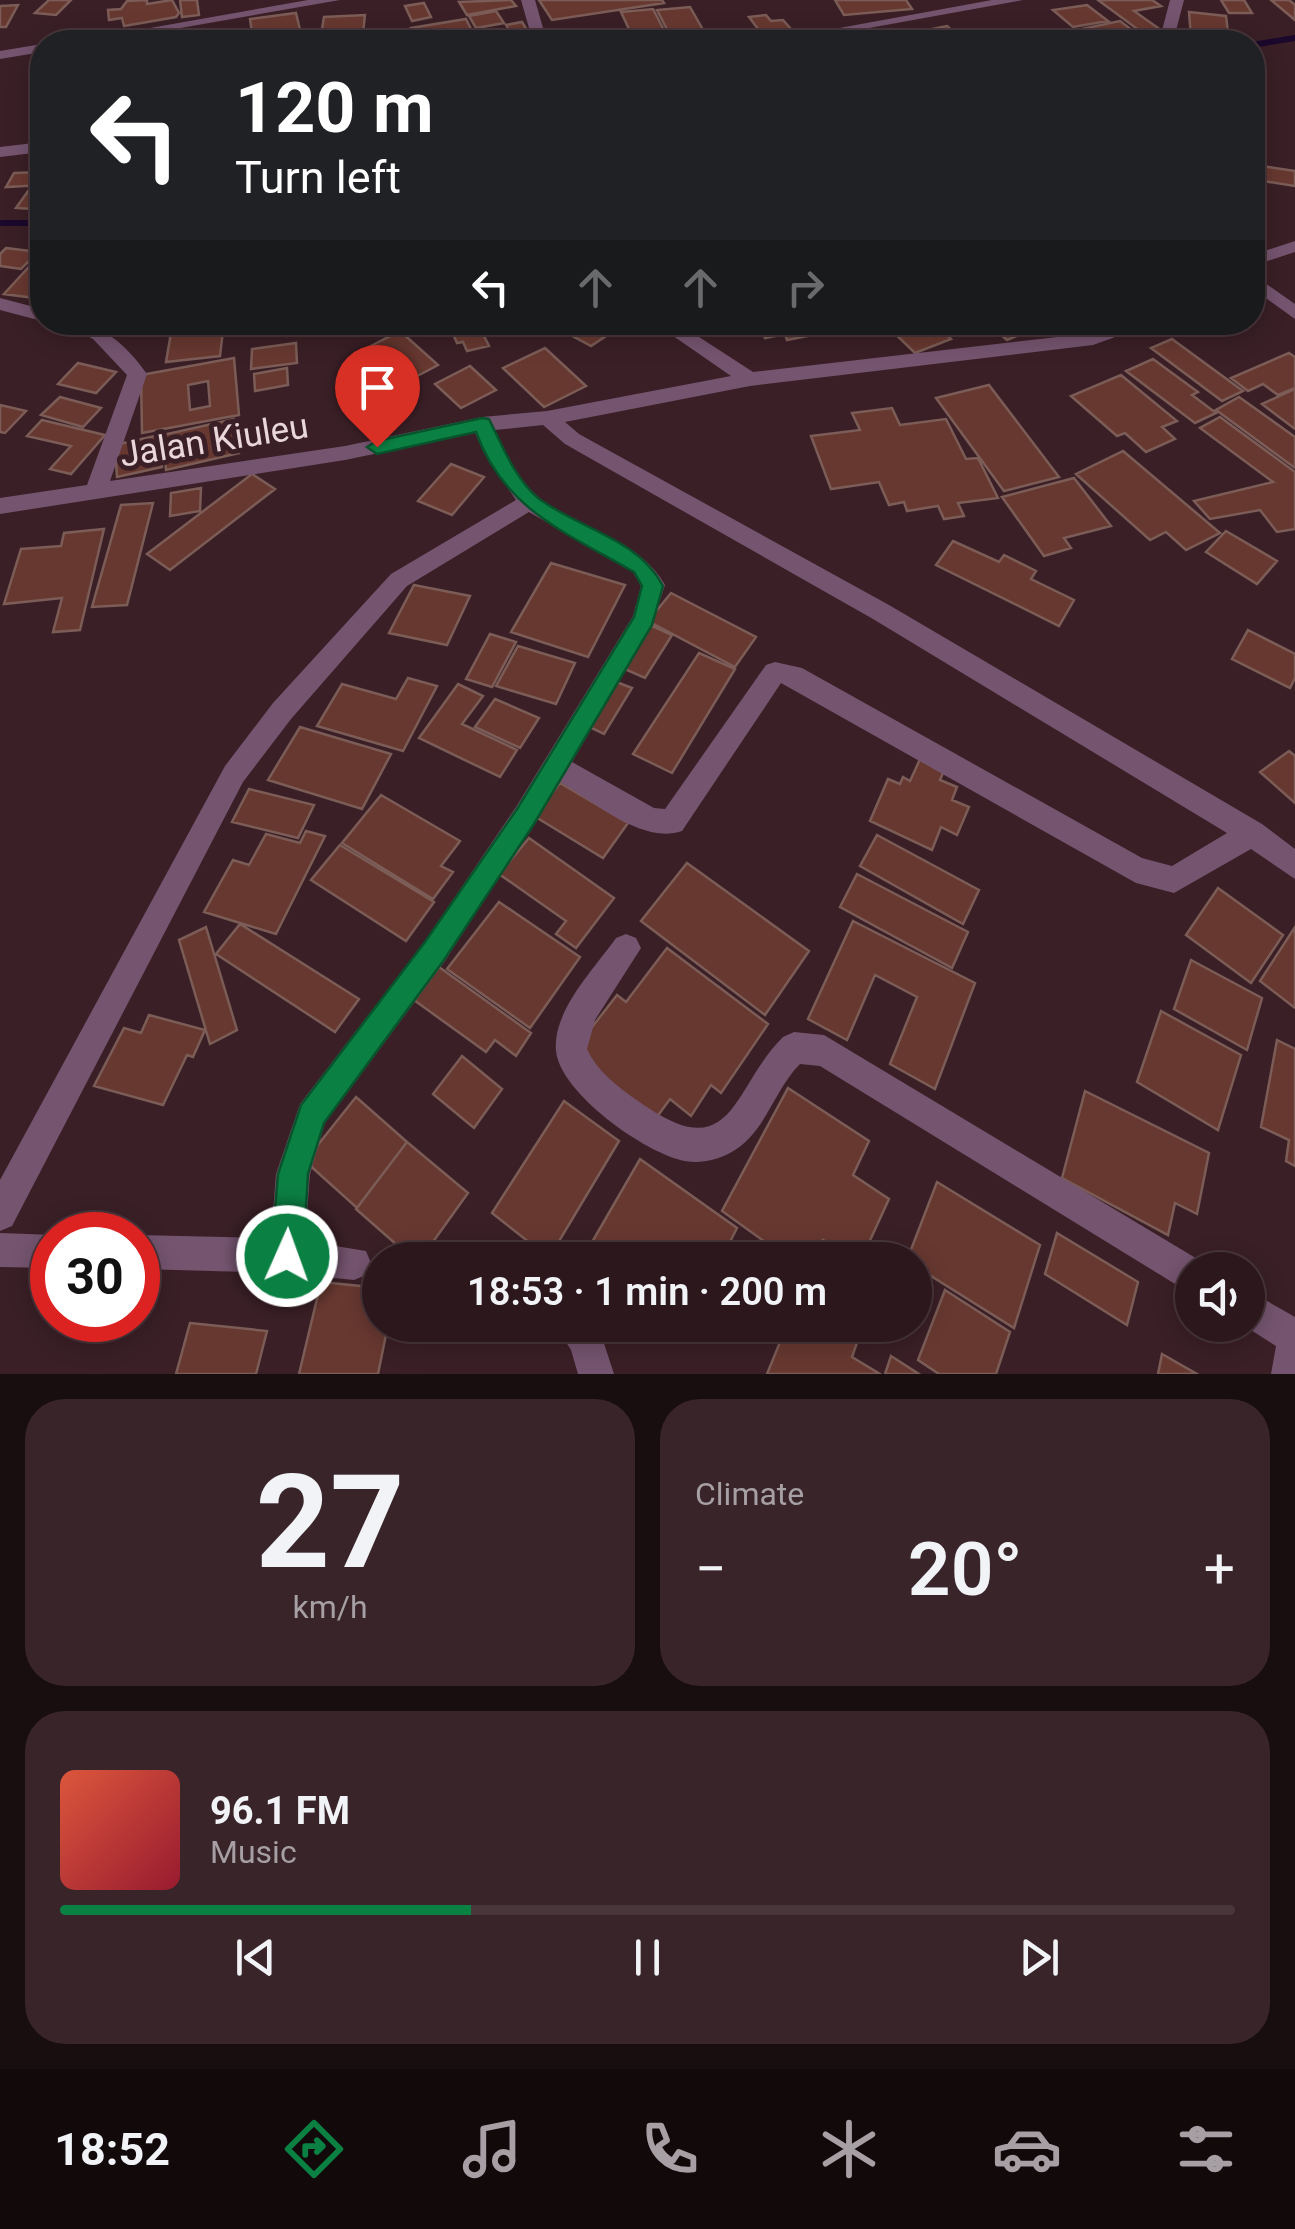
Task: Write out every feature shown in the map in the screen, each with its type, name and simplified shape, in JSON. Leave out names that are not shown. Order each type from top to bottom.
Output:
[{"type":"street","points":[[151,30],[333,0]]},
{"type":"street","points":[[528,0],[537,30]]},
{"type":"street","points":[[862,30],[1016,0]]},
{"type":"street","points":[[1170,30],[1177,0]]},
{"type":"street","points":[[0,55],[30,50]]},
{"type":"street","points":[[0,152],[30,148]]},
{"type":"street","points":[[1265,256],[1295,246]]},
{"type":"street","points":[[1265,291],[1295,312]]},
{"type":"street","points":[[0,304],[30,312]]},
{"type":"street","points":[[96,492],[106,450],[137,374],[100,335]]},
{"type":"street","points":[[682,335],[750,380]]},
{"type":"street","name":"Jalan Kiuleu","points":[[0,506],[344,453],[482,424],[547,418],[750,380],[1106,335]]},
{"type":"street","points":[[547,418],[572,439],[881,612],[1252,833],[1295,866]]},
{"type":"street","points":[[287,1256],[293,1174],[311,1115],[435,951],[556,766],[644,618],[652,586],[641,566],[529,502],[491,448],[482,424]]},
{"type":"street","points":[[0,1214],[234,774],[282,711],[398,580],[529,502]]},
{"type":"street","points":[[556,766],[650,820],[672,822],[775,672],[793,676],[1136,870],[1174,880],[1252,833]]},
{"type":"street","points":[[626,948],[578,1022],[570,1053],[575,1066],[611,1100],[679,1144],[720,1141],[737,1128],[776,1063],[794,1048],[824,1052],[1175,1265]]},
{"type":"street","points":[[0,1250],[30,1250]]},
{"type":"street","points":[[160,1253],[287,1256],[354,1263]]},
{"type":"street","points":[[1265,1320],[1295,1340],[1288,1374]]},
{"type":"street","points":[[588,1342],[596,1374]]},
{"type":"building","points":[[49,0],[71,0],[56,15],[35,13]]},
{"type":"building","points":[[147,0],[147,4],[172,0],[179,13],[176,17],[124,26],[122,18],[109,20],[108,10],[121,9],[127,1]]},
{"type":"building","points":[[180,0],[197,0],[199,15],[182,17]]},
{"type":"building","points":[[511,0],[516,6],[467,15],[459,2]]},
{"type":"building","points":[[539,0],[662,0],[664,3],[552,20]]},
{"type":"building","points":[[835,0],[906,0],[912,9],[844,15]]},
{"type":"building","points":[[1098,0],[1152,0],[1161,6],[1134,11],[1158,28],[1139,30]]},
{"type":"building","points":[[1221,0],[1244,0],[1252,13],[1229,13]]},
{"type":"building","points":[[1271,0],[1289,0],[1295,5],[1295,20]]},
{"type":"building","points":[[424,3],[431,17],[412,21],[405,6]]},
{"type":"building","points":[[18,5],[6,27],[0,27],[0,6]]},
{"type":"building","points":[[1087,5],[1108,21],[1073,27],[1053,10]]},
{"type":"building","points":[[690,7],[703,30],[667,30],[657,10]]},
{"type":"building","points":[[653,9],[664,30],[629,30],[621,12]]},
{"type":"building","points":[[496,11],[504,23],[476,28],[469,16]]},
{"type":"building","points":[[1189,12],[1226,16],[1228,30],[1190,30]]},
{"type":"building","points":[[296,13],[300,30],[252,30],[250,19]]},
{"type":"building","points":[[365,15],[363,30],[322,30],[324,17]]},
{"type":"building","points":[[766,15],[771,21],[783,20],[791,29],[759,30],[749,17]]},
{"type":"building","points":[[466,19],[472,30],[412,30]]},
{"type":"building","points":[[1120,21],[1132,30],[1077,30]]},
{"type":"building","points":[[522,22],[527,30],[509,30],[506,25]]},
{"type":"building","points":[[1265,166],[1295,171],[1295,186],[1265,181]]},
{"type":"building","points":[[30,172],[30,186],[6,187],[14,173]]},
{"type":"building","points":[[30,188],[30,209],[16,208]]},
{"type":"building","points":[[6,248],[30,251],[30,260],[21,269],[0,266],[0,254]]},
{"type":"building","points":[[30,266],[30,297],[4,294]]},
{"type":"building","points":[[171,335],[222,335],[220,356],[166,362]]},
{"type":"building","points":[[392,335],[404,335],[438,365],[404,383],[367,348]]},
{"type":"building","points":[[453,335],[488,335],[484,336],[489,346],[467,351],[463,342],[457,343]]},
{"type":"building","points":[[571,335],[608,335],[591,346]]},
{"type":"building","points":[[785,335],[812,335],[787,340]]},
{"type":"building","points":[[896,335],[947,335],[951,339],[915,353]]},
{"type":"building","points":[[1172,339],[1243,391],[1222,401],[1151,348]]},
{"type":"building","points":[[296,343],[297,363],[251,369],[252,349]]},
{"type":"building","points":[[545,348],[586,386],[544,407],[503,368]]},
{"type":"building","points":[[1289,353],[1295,357],[1295,388],[1278,395],[1263,384],[1248,391],[1231,378]]},
{"type":"building","points":[[234,358],[239,415],[142,433],[141,375]],"holes":[[[208,381],[210,406],[190,410],[188,385]]]},
{"type":"building","points":[[1153,359],[1198,392],[1192,395],[1216,413],[1195,423],[1126,371]]},
{"type":"building","points":[[78,363],[116,372],[96,393],[58,384]]},
{"type":"building","points":[[470,366],[496,390],[461,408],[435,384]]},
{"type":"building","points":[[287,368],[288,385],[255,391],[254,374]]},
{"type":"building","points":[[387,369],[394,375],[367,389],[360,382]]},
{"type":"building","points":[[394,375],[409,389],[378,405],[364,391]]},
{"type":"building","points":[[1121,375],[1177,421],[1162,427],[1175,439],[1146,452],[1125,433],[1117,436],[1071,396]]},
{"type":"building","points":[[989,385],[1059,477],[1004,491],[936,398]]},
{"type":"building","points":[[1295,389],[1295,429],[1262,404]]},
{"type":"building","points":[[60,397],[101,408],[83,427],[41,415]]},
{"type":"building","points":[[1239,397],[1295,437],[1295,468],[1216,410]]},
{"type":"building","points":[[0,405],[26,411],[5,433],[0,432]]},
{"type":"building","points":[[892,408],[900,425],[946,419],[966,459],[978,458],[998,498],[958,503],[964,516],[944,519],[938,506],[907,511],[904,502],[889,505],[879,482],[831,489],[811,436],[860,430],[852,413]]},
{"type":"building","points":[[1220,417],[1295,472],[1295,529],[1277,532],[1260,510],[1210,519],[1194,501],[1273,482],[1200,428]]},
{"type":"building","points":[[234,419],[239,453],[166,470],[163,435]]},
{"type":"building","points":[[42,420],[105,435],[71,474],[50,469],[71,446],[27,436]]},
{"type":"building","points":[[159,435],[162,467],[117,477],[115,445]]},
{"type":"building","points":[[1123,451],[1220,533],[1186,550],[1166,532],[1150,540],[1076,474]]},
{"type":"building","points":[[451,464],[484,477],[452,515],[418,501]]},
{"type":"building","points":[[252,474],[275,489],[170,570],[147,554]]},
{"type":"building","points":[[1074,478],[1111,526],[1064,538],[1071,548],[1044,556],[1002,497]]},
{"type":"building","points":[[201,488],[200,511],[170,516],[171,493]]},
{"type":"building","points":[[153,503],[127,605],[92,607],[121,505]]},
{"type":"building","points":[[104,529],[80,630],[53,632],[62,598],[4,604],[21,549],[61,546],[64,533]]},
{"type":"building","points":[[1226,531],[1277,561],[1257,584],[1206,552]]},
{"type":"building","points":[[953,541],[999,562],[1004,555],[1036,571],[1031,579],[1074,600],[1059,626],[936,565]]},
{"type":"building","points":[[551,563],[625,585],[588,657],[511,632]]},
{"type":"building","points":[[414,585],[470,596],[447,645],[389,633]]},
{"type":"building","points":[[671,593],[756,637],[735,667],[648,621]]},
{"type":"building","points":[[648,624],[672,635],[645,678],[620,667]]},
{"type":"building","points":[[1248,630],[1295,654],[1295,678],[1290,688],[1232,659]]},
{"type":"building","points":[[490,634],[516,642],[492,687],[466,679]]},
{"type":"building","points":[[518,646],[575,663],[556,704],[496,686]]},
{"type":"building","points":[[699,653],[735,669],[672,773],[633,754]]},
{"type":"building","points":[[408,678],[437,686],[403,751],[317,726],[342,684],[396,699]]},
{"type":"building","points":[[611,680],[632,688],[604,734],[583,724]]},
{"type":"building","points":[[458,684],[483,696],[462,724],[517,750],[500,777],[419,738]]},
{"type":"building","points":[[495,699],[539,718],[520,748],[475,727]]},
{"type":"building","points":[[300,727],[391,754],[362,809],[268,780]]},
{"type":"building","points":[[1289,751],[1295,756],[1295,803],[1260,772]]},
{"type":"building","points":[[921,757],[945,768],[940,780],[957,787],[952,800],[969,807],[957,835],[941,827],[932,850],[870,821],[888,779],[900,784],[903,777],[910,781]]},
{"type":"building","points":[[560,783],[628,823],[603,858],[534,816]]},
{"type":"building","points":[[249,789],[314,805],[298,838],[232,822]]},
{"type":"building","points":[[381,795],[460,841],[441,866],[453,872],[433,899],[342,843]]},
{"type":"building","points":[[306,831],[325,836],[276,934],[204,912],[233,860],[249,865],[266,834],[300,843]]},
{"type":"building","points":[[877,835],[979,890],[963,924],[860,866]]},
{"type":"building","points":[[529,838],[614,898],[576,948],[556,934],[566,921],[499,874]]},
{"type":"building","points":[[340,845],[434,902],[406,941],[311,880]]},
{"type":"building","points":[[687,863],[809,951],[765,1015],[641,921]]},
{"type":"building","points":[[857,874],[968,932],[952,968],[840,907]]},
{"type":"building","points":[[1218,888],[1283,935],[1251,983],[1186,935]]},
{"type":"building","points":[[499,902],[580,957],[530,1028],[447,969]]},
{"type":"building","points":[[853,921],[975,983],[935,1089],[890,1064],[917,997],[875,975],[847,1040],[808,1019]]},
{"type":"building","points":[[240,924],[359,999],[335,1032],[216,954]]},
{"type":"building","points":[[206,927],[237,1030],[210,1044],[179,940]]},
{"type":"building","points":[[1295,927],[1295,1008],[1260,981]]},
{"type":"building","points":[[667,948],[768,1024],[721,1093],[711,1085],[691,1116],[670,1099],[654,1121],[572,1053],[617,995],[626,1002]]},
{"type":"building","points":[[1191,960],[1262,998],[1247,1050],[1174,1009]]},
{"type":"building","points":[[432,962],[531,1033],[516,1056],[495,1040],[486,1052],[407,995]]},
{"type":"building","points":[[1161,1011],[1241,1055],[1218,1130],[1137,1082]]},
{"type":"building","points":[[149,1015],[205,1030],[193,1057],[187,1055],[163,1105],[94,1086],[124,1028],[141,1033]]},
{"type":"building","points":[[1277,1040],[1295,1049],[1295,1166],[1286,1161],[1289,1140],[1261,1127]]},
{"type":"building","points":[[462,1056],[502,1089],[474,1128],[433,1094]]},
{"type":"building","points":[[788,1088],[869,1141],[853,1175],[889,1199],[869,1242],[765,1242],[722,1211]]},
{"type":"building","points":[[1085,1091],[1209,1153],[1197,1214],[1175,1203],[1168,1235],[1062,1178]]},
{"type":"building","points":[[356,1097],[407,1142],[357,1208],[305,1161]]},
{"type":"building","points":[[564,1101],[619,1141],[559,1242],[529,1242],[492,1213]]},
{"type":"building","points":[[407,1142],[468,1193],[433,1242],[394,1242],[356,1209]]},
{"type":"building","points":[[640,1159],[737,1228],[730,1242],[592,1242]]},
{"type":"building","points":[[937,1182],[1040,1245],[1014,1328],[932,1277],[932,1242],[914,1242]]},
{"type":"building","points":[[1057,1233],[1138,1282],[1127,1325],[1045,1274]]},
{"type":"building","points":[[321,1282],[362,1286],[362,1342],[385,1342],[378,1374],[299,1374]]},
{"type":"building","points":[[945,1290],[1010,1332],[996,1374],[939,1374],[918,1360],[925,1342],[932,1342],[932,1324]]},
{"type":"building","points":[[190,1323],[267,1331],[256,1374],[176,1374]]},
{"type":"building","points":[[780,1342],[857,1342],[852,1357],[880,1374],[767,1374]]},
{"type":"building","points":[[1162,1354],[1197,1374],[1158,1374]]},
{"type":"building","points":[[891,1356],[919,1374],[885,1374]]},
{"type":"waterway","points":[[1265,43],[1295,38]]},
{"type":"waterway","points":[[0,223],[30,223]]},
{"type":"route","points":[[287,1256],[293,1174],[311,1115],[435,951],[526,816],[644,618],[651,596],[652,586],[641,566],[529,502],[491,448],[482,424],[377,447]]}]
